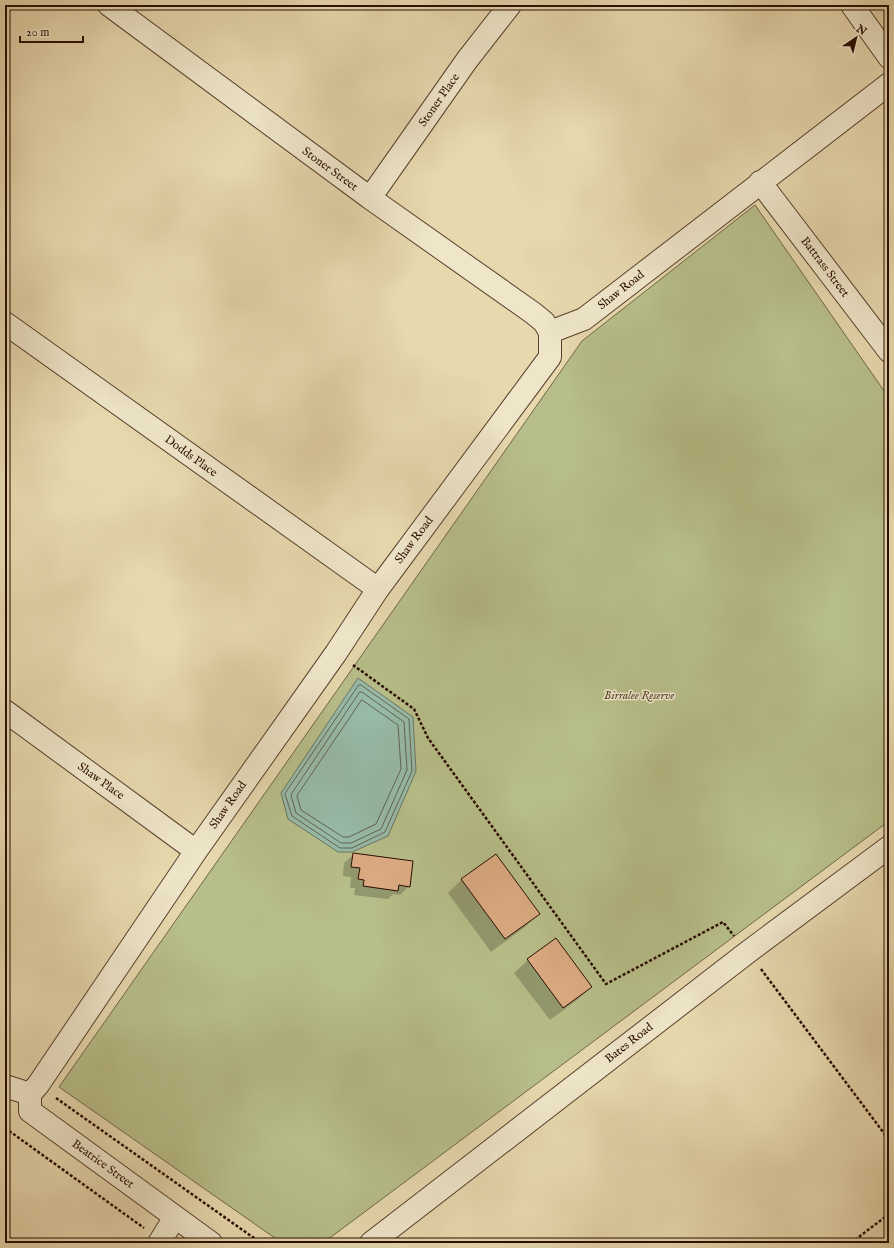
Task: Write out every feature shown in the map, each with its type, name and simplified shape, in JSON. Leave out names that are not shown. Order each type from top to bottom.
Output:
[{"type":"street","name":"Stoner Street","points":[[109,5],[370,198],[533,313],[544,322],[550,332]]},
{"type":"street","name":"Stoner Place","points":[[370,198],[467,60],[510,5]]},
{"type":"street","points":[[852,5],[889,57]]},
{"type":"street","name":"Shaw Road","points":[[34,1090],[196,851],[336,653],[378,589],[550,357],[550,332],[584,319],[889,84]]},
{"type":"street","name":"Battrass Street","points":[[760,182],[889,351]]},
{"type":"street","name":"Dodds Place","points":[[5,323],[378,589]]},
{"type":"street","name":"Shaw Place","points":[[5,711],[196,851]]},
{"type":"street","name":"Bates Road","points":[[371,1243],[748,952],[889,847]]},
{"type":"street","points":[[5,1086],[34,1090]]},
{"type":"street","name":"Beatrice Street","points":[[34,1090],[30,1111],[211,1243]]},
{"type":"street","points":[[160,1242],[175,1217]]},
{"type":"path","points":[[336,653],[414,708],[428,738],[606,984],[723,922],[748,952],[889,1140]]},
{"type":"path","points":[[34,1090],[261,1243]]},
{"type":"path","points":[[5,1128],[160,1242]]},
{"type":"path","points":[[850,1243],[889,1214]]},
{"type":"green space","name":"Birralee Reserve","points":[[755,205],[889,398],[889,821],[323,1243],[282,1243],[59,1087],[582,341]]},
{"type":"water","points":[[358,678],[413,717],[416,771],[388,836],[352,852],[338,852],[288,819],[281,793]]},
{"type":"building","points":[[353,853],[413,861],[410,887],[399,885],[398,891],[363,886],[364,880],[358,879],[360,868],[351,867]]},
{"type":"building","points":[[496,854],[540,914],[505,939],[461,879]]},
{"type":"building","points":[[556,938],[592,987],[563,1008],[527,959]]}]
